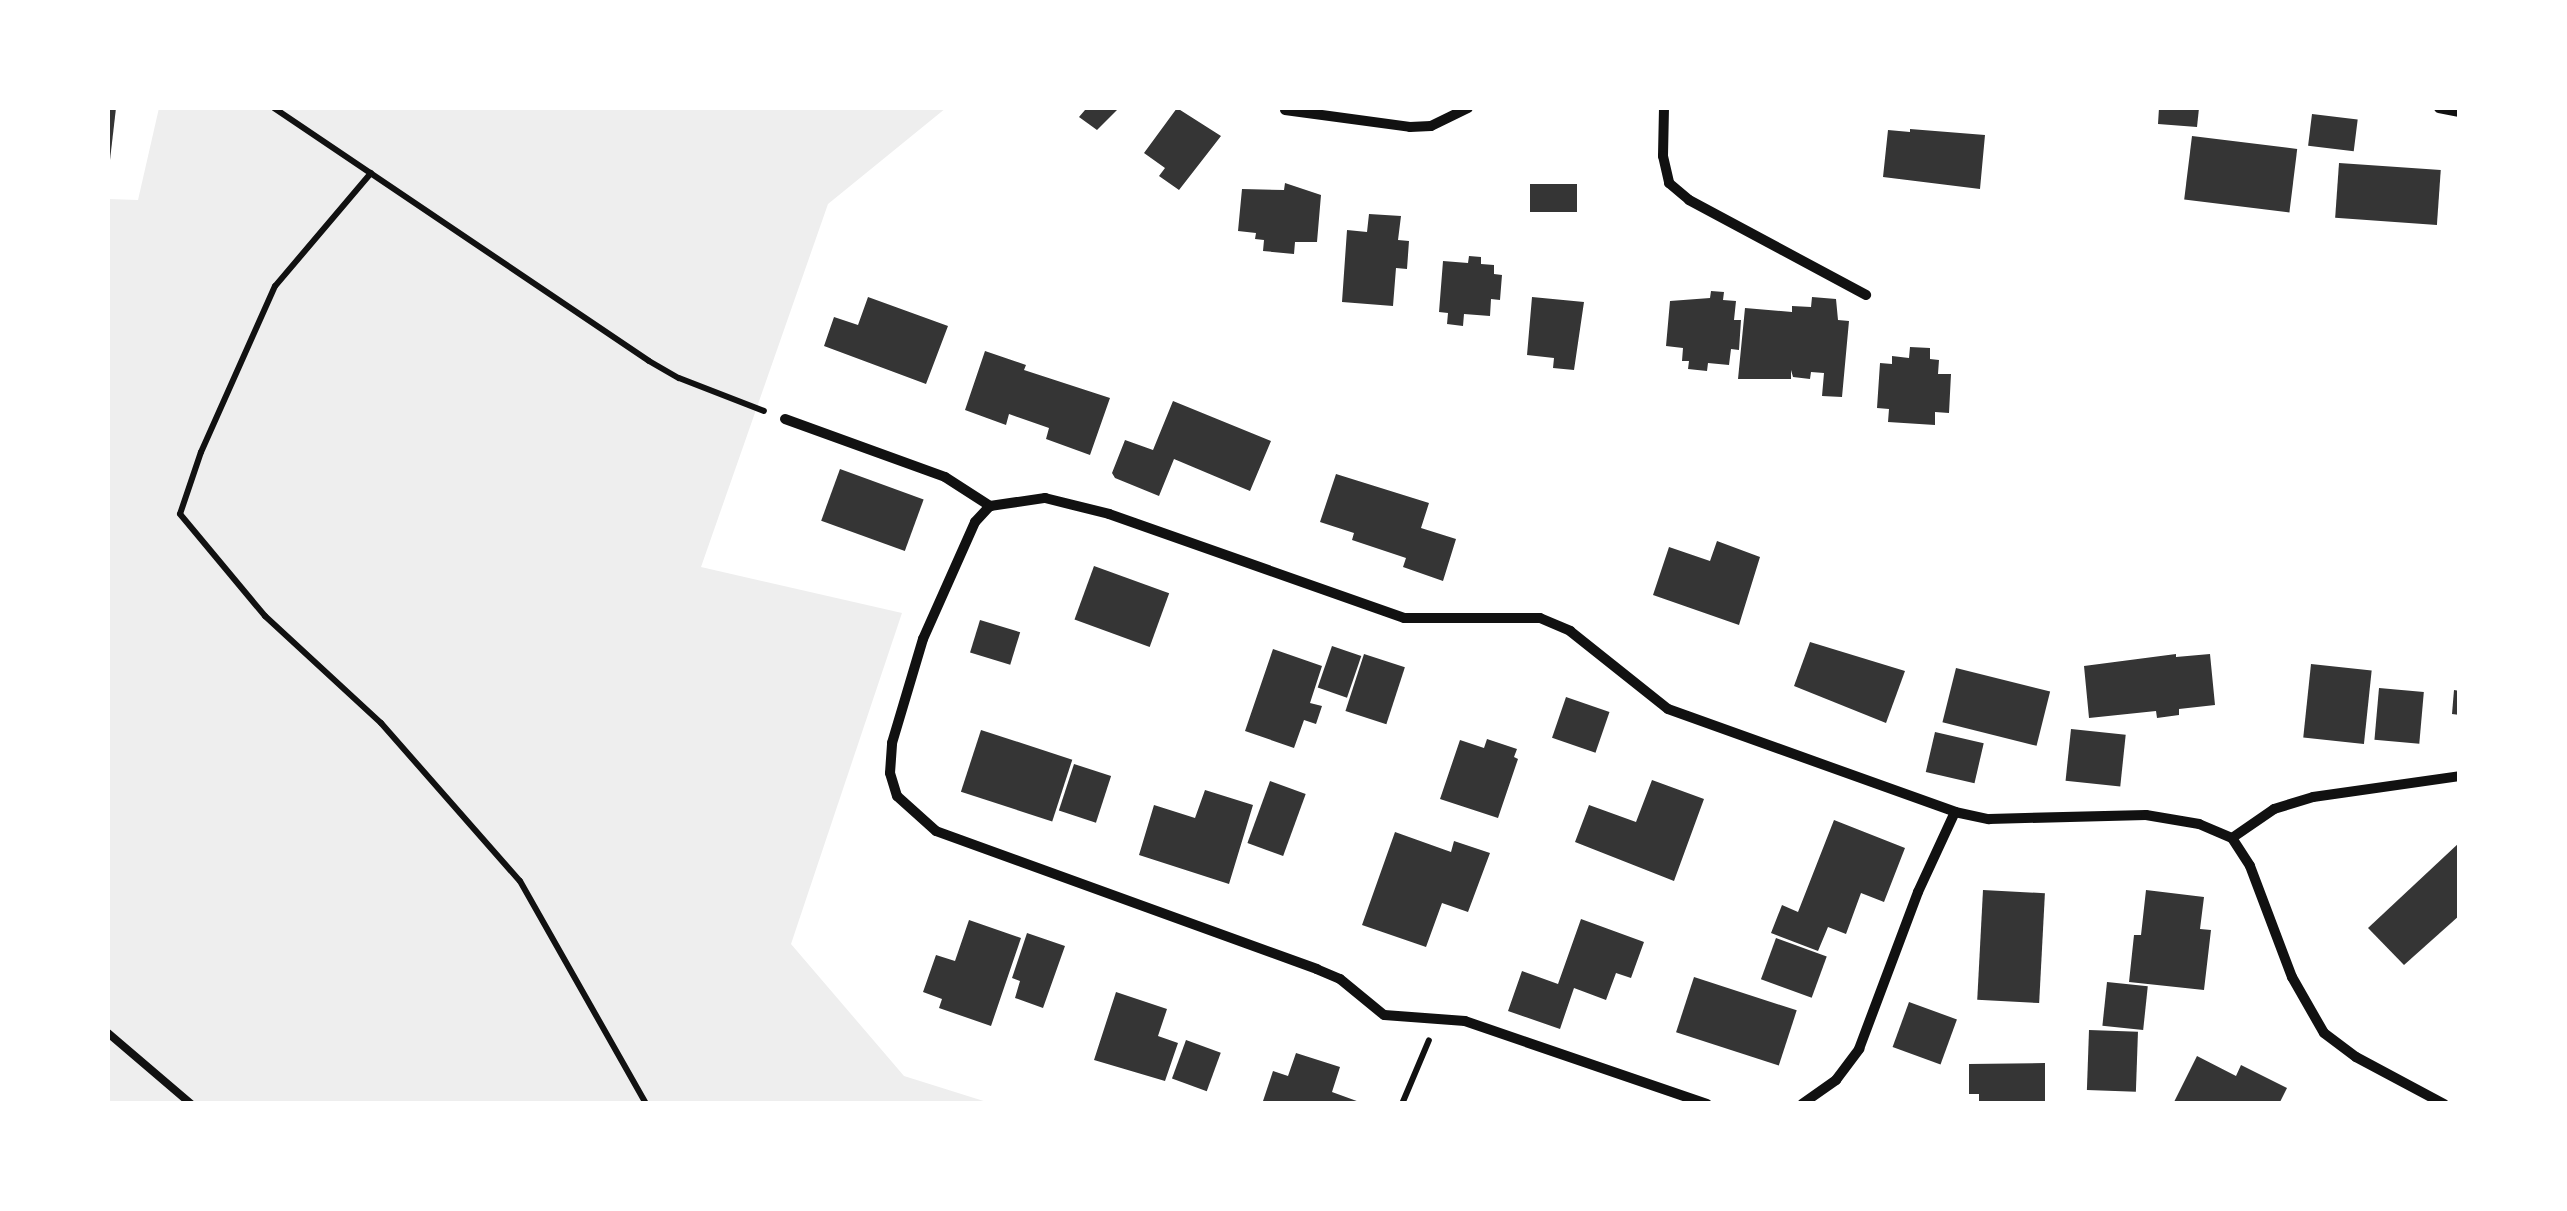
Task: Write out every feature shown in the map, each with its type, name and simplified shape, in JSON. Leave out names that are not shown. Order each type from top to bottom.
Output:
[{"type":"street","points":[[1285,110],[1410,127],[1432,126],[1468,108]]},
{"type":"street","points":[[1664,108],[1663,156],[1668,183],[1689,200],[1866,295]]},
{"type":"street","points":[[2439,108],[2460,112]]},
{"type":"street","points":[[785,419],[945,477],[990,506]]},
{"type":"street","points":[[1707,1104],[1581,1058],[1439,1016],[1384,1015],[1340,979],[1317,969],[936,831],[898,796],[890,773],[892,744],[923,640],[975,522],[990,506],[1044,498],[1070,503],[1404,618],[1540,618],[1570,631],[1668,709],[1955,812],[1989,819],[2160,816],[2199,824],[2232,838],[2250,866],[2292,977],[2324,1032],[2356,1057],[2444,1104]]},
{"type":"street","points":[[2232,838],[2274,809],[2313,797],[2460,776]]},
{"type":"street","points":[[1802,1104],[1836,1080],[1859,1049],[1918,892],[1955,812]]},
{"type":"lane","points":[[108,1033],[191,1104]]},
{"type":"path","points":[[274,108],[650,361],[679,378],[785,419]]},
{"type":"path","points":[[371,173],[275,286],[201,452],[180,514],[265,616],[381,722],[520,881],[646,1104]]},
{"type":"path","points":[[1402,1104],[1439,1016]]},
{"type":"shaded area","points":[[159,108],[946,108],[828,204],[701,567],[902,613],[791,944],[904,1076],[990,1103],[108,1104],[108,199],[138,200]]},
{"type":"building","points":[[108,108],[116,108],[110,160],[108,160]]},
{"type":"building","points":[[1081,108],[1119,108],[1097,130],[1079,117],[1085,110]]},
{"type":"building","points":[[1177,108],[1221,136],[1179,190],[1159,176],[1165,168],[1144,153]]},
{"type":"building","points":[[2159,108],[2199,108],[2197,127],[2158,124]]},
{"type":"building","points":[[2312,114],[2358,120],[2354,151],[2308,146]]},
{"type":"building","points":[[1888,130],[1985,135],[1980,189],[1883,177]]},
{"type":"building","points":[[2192,136],[2297,149],[2289,212],[2184,200]]},
{"type":"building","points":[[2339,163],[2441,170],[2437,225],[2335,218]]},
{"type":"building","points":[[1285,183],[1321,195],[1317,242],[1295,242],[1294,254],[1263,251],[1264,240],[1255,239],[1256,233],[1238,231],[1242,189],[1284,190]]},
{"type":"building","points":[[1530,184],[1577,184],[1577,212],[1530,212]]},
{"type":"building","points":[[1369,214],[1401,216],[1398,240],[1409,241],[1407,269],[1396,268],[1393,306],[1342,302],[1347,230],[1367,232]]},
{"type":"building","points":[[1469,256],[1481,257],[1481,264],[1494,265],[1494,274],[1502,275],[1500,300],[1491,299],[1490,316],[1464,314],[1463,326],[1447,324],[1448,313],[1439,312],[1443,261],[1468,263]]},
{"type":"building","points":[[1711,291],[1724,292],[1723,300],[1736,301],[1734,320],[1741,320],[1739,350],[1731,349],[1729,365],[1708,363],[1707,371],[1688,369],[1689,361],[1682,361],[1683,348],[1666,346],[1670,301],[1710,298]]},
{"type":"building","points":[[868,297],[948,326],[926,384],[824,346],[834,317],[858,325]]},
{"type":"building","points":[[1532,297],[1584,302],[1574,370],[1553,368],[1554,358],[1527,355]]},
{"type":"building","points":[[1812,297],[1836,299],[1838,320],[1849,321],[1842,397],[1822,396],[1824,373],[1811,372],[1810,379],[1793,377],[1791,370],[1791,379],[1738,379],[1745,308],[1792,312],[1792,306],[1811,307]]},
{"type":"building","points":[[1910,347],[1930,348],[1930,359],[1939,360],[1938,374],[1951,374],[1949,413],[1935,412],[1935,425],[1888,422],[1889,409],[1877,408],[1880,363],[1892,364],[1892,356],[1909,358]]},
{"type":"building","points":[[985,351],[1026,365],[1024,370],[1110,398],[1090,455],[1046,439],[1049,428],[1009,414],[1006,425],[965,410]]},
{"type":"building","points":[[1173,401],[1271,441],[1250,491],[1174,459],[1159,496],[1115,478],[1112,473],[1125,440],[1153,450]]},
{"type":"building","points":[[840,469],[924,499],[905,551],[821,521]]},
{"type":"building","points":[[1336,474],[1429,503],[1421,528],[1456,539],[1443,581],[1403,567],[1406,558],[1352,540],[1354,533],[1320,522]]},
{"type":"building","points":[[1717,541],[1760,557],[1739,625],[1653,595],[1669,547],[1710,561]]},
{"type":"building","points":[[1094,566],[1169,593],[1150,647],[1075,620]]},
{"type":"building","points":[[980,620],[1020,632],[1010,665],[970,653]]},
{"type":"building","points":[[1810,642],[1905,671],[1886,723],[1794,686]]},
{"type":"building","points":[[1332,646],[1361,656],[1347,698],[1318,688]]},
{"type":"building","points":[[1273,649],[1322,666],[1310,703],[1322,706],[1316,724],[1304,720],[1294,748],[1245,731]]},
{"type":"building","points":[[1364,654],[1405,667],[1386,724],[1345,711]]},
{"type":"building","points":[[2176,654],[2210,654],[2215,705],[2179,709],[2179,715],[2157,718],[2156,711],[2089,718],[2084,666]]},
{"type":"building","points":[[2311,664],[2372,670],[2364,744],[2303,738]]},
{"type":"building","points":[[1956,668],[2050,691],[2037,746],[1942,722]]},
{"type":"building","points":[[2379,688],[2424,692],[2419,744],[2374,740]]},
{"type":"building","points":[[2454,690],[2460,691],[2460,715],[2452,714]]},
{"type":"building","points":[[1566,697],[1609,712],[1595,753],[1552,738]]},
{"type":"building","points":[[2071,729],[2126,735],[2120,786],[2066,781]]},
{"type":"building","points":[[981,730],[1072,760],[1052,821],[961,792]]},
{"type":"building","points":[[1935,732],[1984,743],[1974,783],[1926,772]]},
{"type":"building","points":[[1487,739],[1517,749],[1514,757],[1518,759],[1498,818],[1440,799],[1460,740],[1484,748]]},
{"type":"building","points":[[1074,764],[1111,776],[1096,823],[1059,811]]},
{"type":"building","points":[[1652,780],[1704,799],[1674,881],[1575,842],[1589,805],[1636,822]]},
{"type":"building","points":[[1270,781],[1306,794],[1283,856],[1247,843]]},
{"type":"building","points":[[1205,790],[1253,805],[1229,884],[1139,855],[1154,805],[1195,818]]},
{"type":"building","points":[[1834,820],[1905,848],[1884,902],[1861,893],[1846,934],[1828,927],[1818,951],[1771,933],[1782,905],[1798,912]]},
{"type":"building","points":[[1395,832],[1451,852],[1454,841],[1490,853],[1468,912],[1442,903],[1426,947],[1362,925]]},
{"type":"building","points":[[2460,842],[2460,915],[2404,965],[2368,928]]},
{"type":"building","points":[[1983,890],[2045,893],[2039,1003],[1977,1000]]},
{"type":"building","points":[[2146,890],[2204,897],[2200,929],[2211,930],[2204,990],[2129,982],[2134,935],[2141,935]]},
{"type":"building","points":[[1581,919],[1644,942],[1631,978],[1616,973],[1606,1000],[1574,988],[1560,1029],[1508,1011],[1522,971],[1558,984]]},
{"type":"building","points":[[969,920],[1021,938],[991,1026],[939,1008],[942,999],[923,992],[936,955],[955,961]]},
{"type":"building","points":[[1027,933],[1065,946],[1043,1008],[1015,998],[1020,981],[1012,978]]},
{"type":"building","points":[[1776,938],[1827,956],[1812,998],[1761,979]]},
{"type":"building","points":[[1694,977],[1797,1010],[1779,1066],[1676,1032]]},
{"type":"building","points":[[2107,982],[2148,986],[2143,1030],[2102,1026]]},
{"type":"building","points":[[1116,992],[1167,1009],[1158,1036],[1178,1043],[1165,1081],[1094,1060]]},
{"type":"building","points":[[1909,1002],[1957,1019],[1941,1065],[1893,1047]]},
{"type":"building","points":[[2089,1030],[2138,1032],[2136,1092],[2087,1090]]},
{"type":"building","points":[[1186,1040],[1221,1053],[1207,1091],[1172,1079]]},
{"type":"building","points":[[1296,1053],[1340,1067],[1332,1092],[1365,1104],[1262,1104],[1273,1071],[1288,1076]]},
{"type":"building","points":[[2197,1056],[2236,1076],[2241,1065],[2287,1088],[2279,1104],[2173,1104]]},
{"type":"building","points":[[2045,1063],[2045,1104],[1979,1104],[1979,1094],[1969,1094],[1969,1064]]}]
